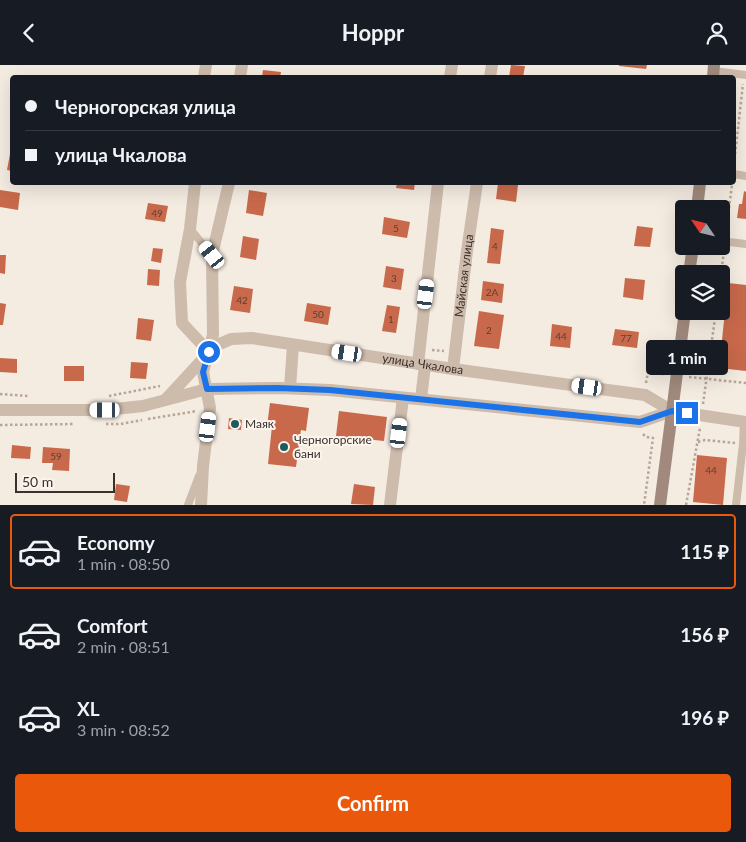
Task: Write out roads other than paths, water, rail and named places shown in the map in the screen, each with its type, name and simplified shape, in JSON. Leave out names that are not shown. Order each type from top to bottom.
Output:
[{"type":"street","points":[[195,185],[190,229],[180,282],[182,323],[209,352]]},
{"type":"street","points":[[201,505],[203,466],[210,408],[203,372],[213,335],[212,255],[229,185]]},
{"type":"street","points":[[421,399],[420,349],[438,185]]},
{"type":"street","name":"Майская улица","points":[[453,369],[477,185]]},
{"type":"street","points":[[698,200],[700,185]]},
{"type":"street","points":[[660,505],[684,320]]},
{"type":"street","name":"улица Чкалова","points":[[166,399],[215,346],[232,339],[252,338],[453,369],[644,395],[672,411],[745,422]]},
{"type":"street","points":[[290,389],[293,345]]},
{"type":"street","name":"улица Чкалова","points":[[0,410],[105,410],[143,406],[207,389],[290,389],[330,390],[640,422],[672,411]]},
{"type":"street","points":[[390,505],[403,398]]},
{"type":"lane","points":[[714,71],[745,75]]},
{"type":"lane","points":[[190,229],[212,255]]},
{"type":"lane","points":[[730,242],[746,244]]},
{"type":"lane","points":[[736,505],[745,422]]},
{"type":"lane","points":[[188,505],[203,466]]},
{"type":"place","name":"Маяк","points":[[235,424]]},
{"type":"place","name":"Черногорские бани","points":[[284,447]]}]
